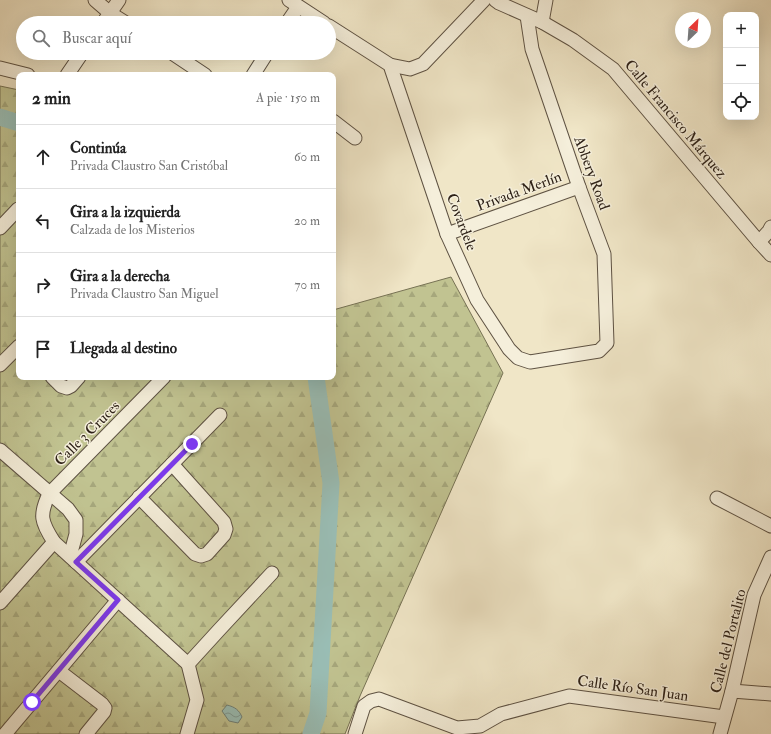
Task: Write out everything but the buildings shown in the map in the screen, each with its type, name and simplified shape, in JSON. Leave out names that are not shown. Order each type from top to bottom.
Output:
[{"type":"street","points":[[95,0],[106,16]]},
{"type":"street","points":[[108,16],[119,0]]},
{"type":"street","points":[[336,30],[390,65],[410,69],[423,64],[484,0]]},
{"type":"street","name":"Calle Francisco Márquez","points":[[494,0],[542,22],[573,40],[613,69],[771,255]]},
{"type":"street","points":[[542,22],[546,0]]},
{"type":"street","points":[[289,16],[293,3],[313,16]]},
{"type":"street","name":"Abbery Road","points":[[528,16],[532,49],[579,187],[604,254],[607,343]]},
{"type":"street","points":[[69,72],[77,60]]},
{"type":"street","points":[[182,60],[200,72]]},
{"type":"street","points":[[255,72],[263,60]]},
{"type":"street","name":"Covardele","points":[[390,65],[448,234],[477,300],[509,349],[518,358],[530,362],[599,351],[607,343]]},
{"type":"street","points":[[0,68],[16,72]]},
{"type":"street","points":[[336,123],[355,138]]},
{"type":"street","name":"Privada Merlín","points":[[448,234],[579,187]]},
{"type":"street","points":[[0,228],[16,211]]},
{"type":"street","points":[[759,242],[771,227]]},
{"type":"street","points":[[0,365],[16,349]]},
{"type":"street","points":[[55,380],[61,386],[67,388],[76,380]]},
{"type":"street","name":"Calle 3 Cruces","points":[[50,494],[161,380]]},
{"type":"street","points":[[73,559],[139,497],[220,415]]},
{"type":"street","points":[[1,454],[50,494],[68,510],[76,520],[73,559]]},
{"type":"street","points":[[139,497],[195,554],[201,556],[207,554],[224,535],[226,529],[224,522],[172,464]]},
{"type":"street","points":[[50,494],[44,504],[42,515],[45,529],[54,542],[188,664],[197,700],[187,734]]},
{"type":"street","points":[[717,498],[771,526]]},
{"type":"street","points":[[0,603],[54,542]]},
{"type":"street","name":"Calle del Portalito","points":[[720,734],[732,691],[754,595],[771,557]]},
{"type":"street","points":[[188,664],[272,573]]},
{"type":"street","points":[[5,734],[118,600]]},
{"type":"street","points":[[59,671],[102,704],[105,708],[104,712],[86,734]]},
{"type":"street","points":[[732,691],[771,694]]},
{"type":"street","name":"Calle Río San Juan","points":[[355,734],[364,706],[371,701],[379,699],[457,728],[480,726],[501,714],[569,696],[724,717]]},
{"type":"green space","points":[[0,86],[16,89],[16,380],[336,380],[336,309],[451,277],[503,373],[360,696],[345,734],[0,734]]},
{"type":"water","points":[[227,705],[236,709],[241,715],[242,717],[238,723],[229,721],[222,711]]},
{"type":"waterway","points":[[0,117],[16,122]]},
{"type":"waterway","points":[[311,734],[318,713],[331,483],[316,380]]},
{"type":"route","points":[[32,702],[118,600],[76,562],[192,444]]}]
